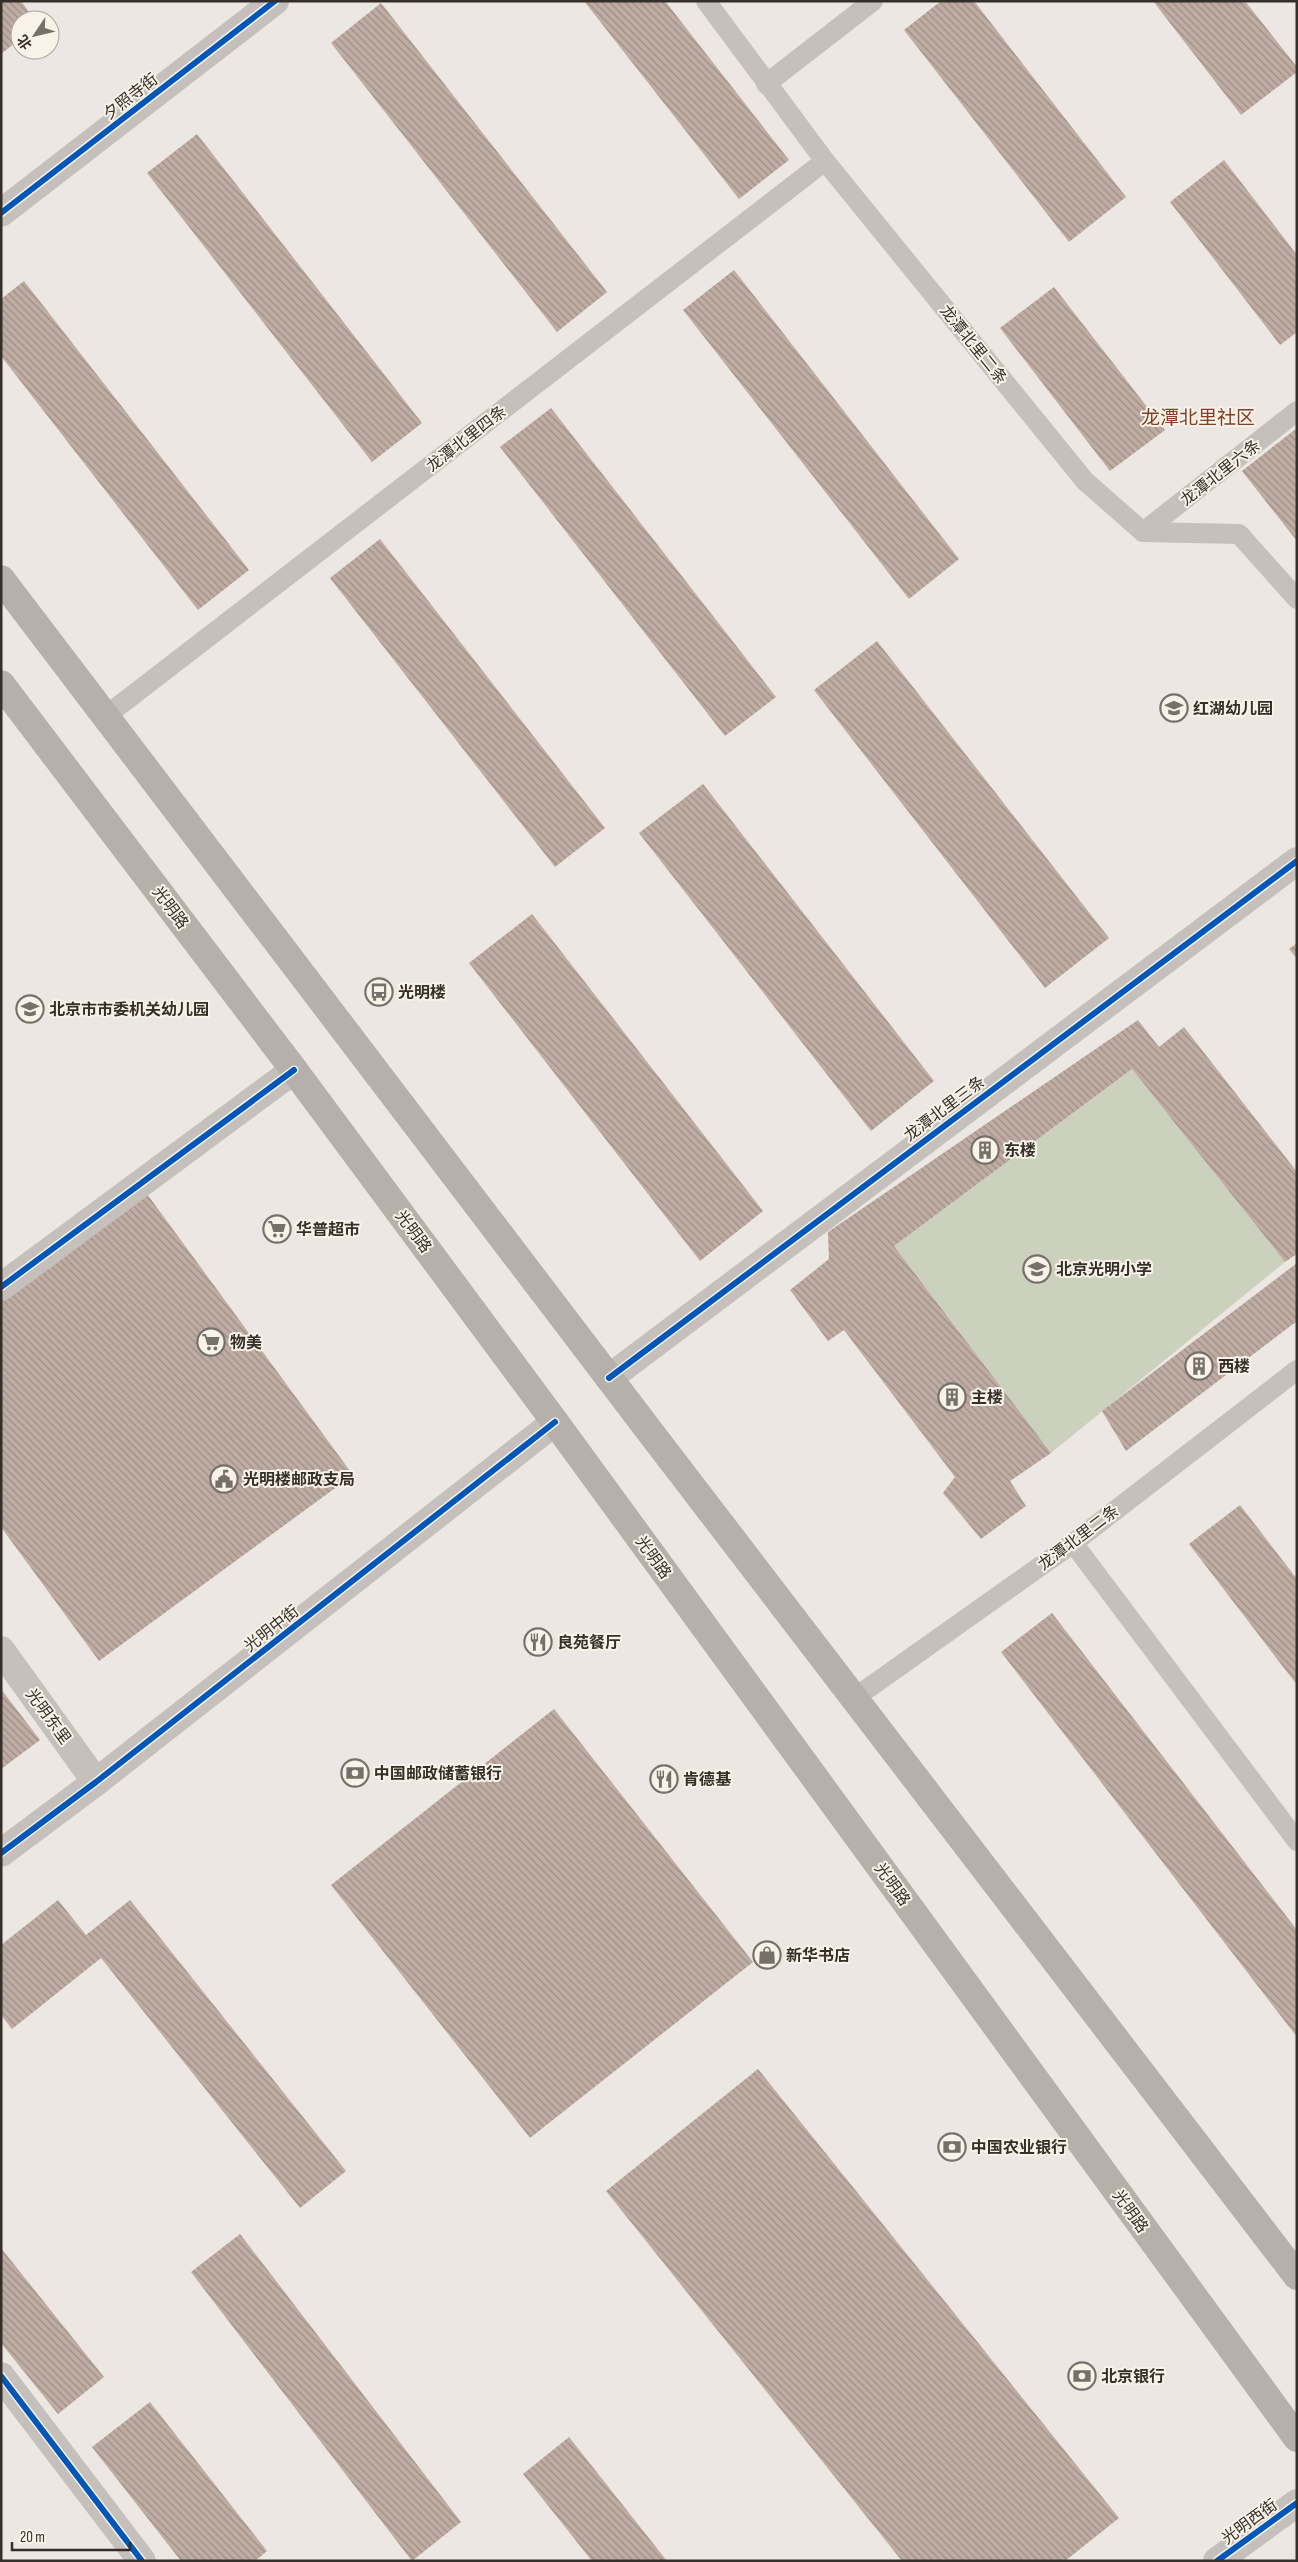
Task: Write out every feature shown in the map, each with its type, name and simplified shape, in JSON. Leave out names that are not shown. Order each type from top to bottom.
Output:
[{"type":"main road","points":[[1,579],[609,1378],[1297,2276]]},
{"type":"main road","name":"光明路","points":[[1,684],[294,1070],[555,1422],[1297,2438]]},
{"type":"street","name":"夕照寺街","points":[[1,213],[275,1]]},
{"type":"street","name":"龙潭北里三条","points":[[609,1378],[1297,861]]},
{"type":"street","points":[[1,1286],[294,1070]]},
{"type":"street","name":"光明中街","points":[[1,1853],[96,1782],[555,1422]]},
{"type":"street","name":"光明东里","points":[[1,1650],[96,1782]]},
{"type":"street","points":[[1,2376],[142,2561]]},
{"type":"street","name":"光明西街","points":[[1217,2561],[1297,2502]]},
{"type":"lane","name":"龙潭北里二条","points":[[706,1],[766,84],[825,160],[1085,481],[1144,532]]},
{"type":"lane","points":[[766,84],[873,1]]},
{"type":"lane","name":"龙潭北里四条","points":[[106,715],[825,160]]},
{"type":"lane","name":"龙潭北里六条","points":[[1144,532],[1297,411]]},
{"type":"lane","points":[[1144,532],[1238,534],[1297,599]]},
{"type":"lane","name":"龙潭北里二条","points":[[854,1698],[1072,1543],[1297,1370]]},
{"type":"lane","points":[[1072,1543],[1297,1841]]},
{"type":"green space","points":[[1132,1069],[1285,1262],[1051,1453],[894,1246]]},
{"type":"building","points":[[1,1],[21,1],[28,10],[10,10],[10,47],[1,54]]},
{"type":"building","points":[[584,1],[665,1],[789,160],[739,199]]},
{"type":"building","points":[[941,1],[974,1],[1126,197],[1069,242],[904,30]]},
{"type":"building","points":[[1153,1],[1245,1],[1297,67],[1297,72],[1241,115]]},
{"type":"building","points":[[381,3],[607,292],[557,332],[331,43]]},
{"type":"building","points":[[197,134],[422,423],[372,462],[147,173]]},
{"type":"building","points":[[1224,160],[1297,255],[1297,332],[1280,345],[1170,202]]},
{"type":"building","points":[[734,270],[959,559],[909,599],[683,310]]},
{"type":"building","points":[[24,281],[249,570],[198,610],[1,356],[1,299]]},
{"type":"building","points":[[1054,287],[1165,430],[1110,471],[1000,328]]},
{"type":"building","points":[[551,408],[776,697],[725,736],[500,447]]},
{"type":"building","points":[[1297,428],[1297,541],[1242,471]]},
{"type":"building","points":[[380,539],[605,828],[555,867],[330,578]]},
{"type":"building","points":[[877,641],[1109,938],[1045,988],[814,690]]},
{"type":"building","points":[[703,784],[934,1081],[871,1131],[639,833]]},
{"type":"building","points":[[532,914],[763,1211],[700,1261],[469,963]]},
{"type":"building","points":[[1297,943],[1297,959],[1289,949]]},
{"type":"building","points":[[1138,1020],[1159,1047],[1184,1027],[1297,1172],[1297,1254],[1285,1262],[1132,1069],[894,1246],[1051,1453],[1010,1481],[1026,1506],[981,1539],[943,1493],[955,1477],[844,1330],[828,1341],[790,1290],[829,1259],[828,1232]]},
{"type":"building","points":[[147,1194],[353,1475],[99,1661],[1,1527],[1,1300]]},
{"type":"building","name":"西楼","points":[[1297,1263],[1297,1321],[1126,1451],[1102,1411]]},
{"type":"building","points":[[1240,1505],[1297,1579],[1297,1685],[1189,1544]]},
{"type":"building","points":[[1052,1613],[1297,1930],[1297,2037],[1001,1652]]},
{"type":"building","points":[[1,1689],[40,1740],[1,1769]]},
{"type":"building","points":[[554,1709],[753,1962],[530,2138],[331,1885]]},
{"type":"building","points":[[58,1900],[86,1935],[130,1900],[346,2171],[300,2208],[101,1958],[12,2029],[1,2015],[1,1945]]},
{"type":"building","points":[[758,2069],[1119,2518],[1065,2561],[902,2561],[606,2191]]},
{"type":"building","points":[[240,2234],[461,2522],[412,2561],[191,2272]]},
{"type":"building","points":[[1,2248],[104,2377],[58,2414],[1,2343]]},
{"type":"building","points":[[150,2402],[267,2551],[255,2561],[181,2561],[92,2447]]},
{"type":"building","points":[[569,2437],[667,2561],[592,2561],[523,2474]]},
{"type":"cycle path","points":[[1,213],[275,1]]},
{"type":"cycle path","points":[[609,1378],[1297,861]]},
{"type":"cycle path","points":[[1,1287],[294,1070]]},
{"type":"cycle path","points":[[1,1853],[96,1782],[555,1422]]},
{"type":"cycle path","points":[[1,2376],[142,2561]]},
{"type":"cycle path","points":[[1217,2561],[1297,2503]]},
{"type":"place","name":"红湖幼儿园","points":[[1174,708]]},
{"type":"place","name":"光明楼","points":[[379,992]]},
{"type":"place","name":"北京市市委机关幼儿园","points":[[30,1009]]},
{"type":"place","name":"东楼","points":[[985,1150]]},
{"type":"place","name":"华普超市","points":[[277,1229]]},
{"type":"place","name":"北京光明小学","points":[[1037,1269]]},
{"type":"place","name":"物美","points":[[211,1342]]},
{"type":"place","name":"西楼","points":[[1199,1366]]},
{"type":"place","name":"主楼","points":[[952,1397]]},
{"type":"place","name":"光明楼邮政支局","points":[[224,1479]]},
{"type":"place","name":"良苑餐厅","points":[[538,1642]]},
{"type":"place","name":"中国邮政储蓄银行","points":[[355,1773]]},
{"type":"place","name":"肯德基","points":[[664,1779]]},
{"type":"place","name":"新华书店","points":[[767,1955]]},
{"type":"place","name":"中国农业银行","points":[[952,2147]]},
{"type":"place","name":"北京银行","points":[[1082,2376]]},
{"type":"district","name":"龙潭北里社区","points":[[1198,417]]}]
